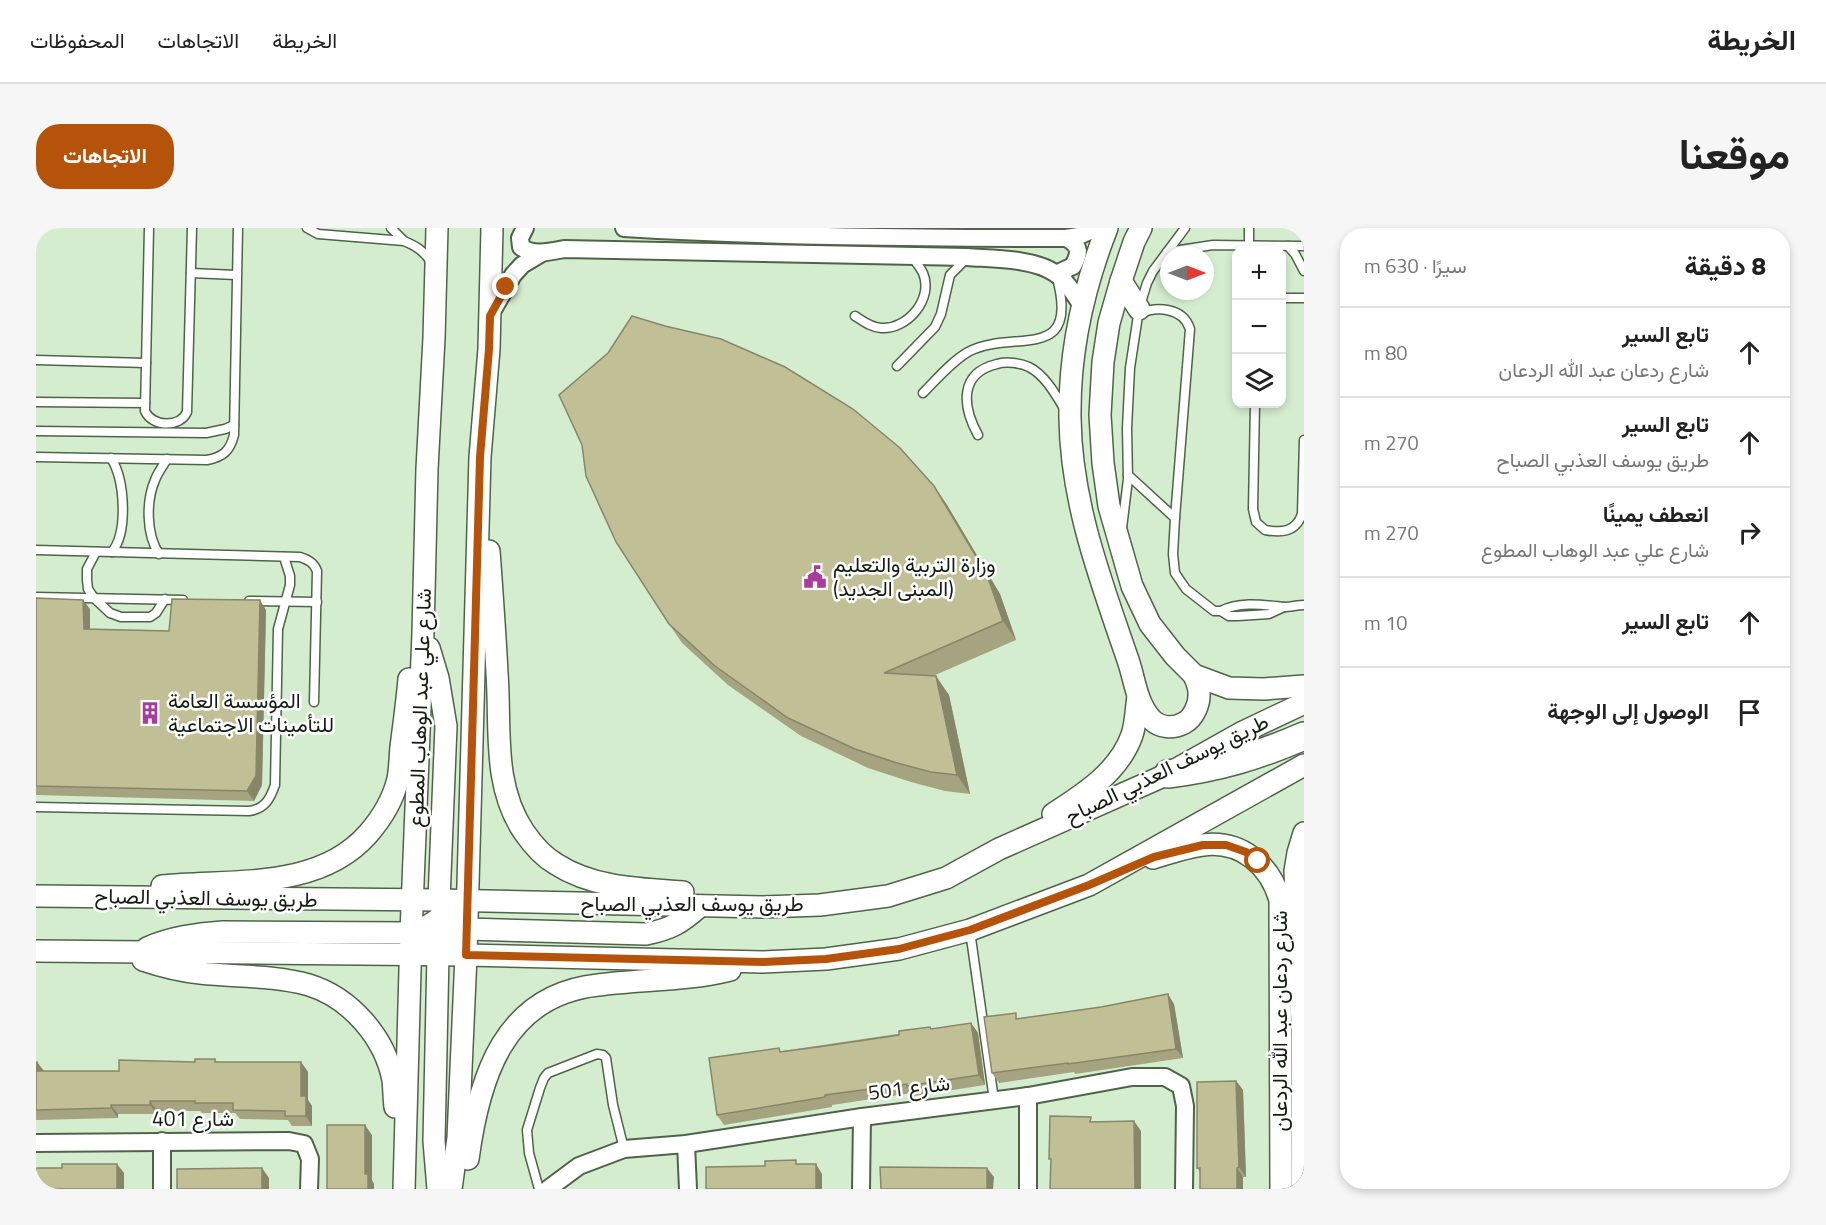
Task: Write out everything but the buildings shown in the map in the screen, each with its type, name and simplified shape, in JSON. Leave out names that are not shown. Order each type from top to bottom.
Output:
[{"type":"main road","points":[[1168,774],[1195,771],[1248,758],[1304,736]]},
{"type":"street","name":"شارع علي عبد الوهاب المطوع","points":[[437,228],[413,900],[466,955],[458,1138],[451,1189]]},
{"type":"street","name":"شارع علي عبد الوهاب المطوع","points":[[402,1189],[411,955],[468,900],[480,457],[489,349],[492,228]]},
{"type":"street","points":[[525,228],[520,238],[521,247],[526,251],[542,253],[564,249],[967,257],[1012,261],[1045,268],[1056,274],[1082,306]]},
{"type":"street","points":[[624,228],[995,233],[1066,238],[1079,236],[1095,228]]},
{"type":"street","points":[[1107,228],[1094,262],[1082,306],[1072,366],[1070,419],[1074,472],[1080,506],[1089,546],[1130,663],[1138,697],[1151,719],[1162,726],[1175,727],[1187,722],[1196,709],[1199,692],[1194,675]]},
{"type":"street","points":[[1141,228],[1134,242],[1109,323],[1103,362],[1100,415],[1109,506],[1132,586],[1150,624],[1175,656],[1194,675],[1229,688],[1264,689],[1304,686]]},
{"type":"street","points":[[1056,274],[1073,266],[1078,255],[1074,242],[1066,238]]},
{"type":"street","points":[[490,316],[513,275],[522,265],[542,253]]},
{"type":"street","points":[[1121,281],[1139,311]]},
{"type":"street","points":[[480,457],[486,491],[498,674],[498,741],[502,779],[508,802],[520,826],[534,847],[554,864],[578,876],[626,887],[708,894],[763,907]]},
{"type":"street","points":[[45,896],[302,874],[347,855],[380,820],[398,778],[419,590],[427,470]]},
{"type":"street","points":[[423,633],[438,678],[446,726],[434,1141],[438,1189]]},
{"type":"street","points":[[999,849],[1079,797],[1113,768],[1132,734],[1138,697]]},
{"type":"street","name":"طريق يوسف العذبي الصباح","points":[[439,929],[468,900],[763,907],[820,904],[888,896],[946,879],[999,849],[1168,774],[1243,732],[1304,703]]},
{"type":"street","name":"طريق يوسف العذبي الصباح","points":[[45,896],[413,900],[466,955],[763,962],[826,959],[899,949],[970,930],[1089,885],[1304,765]]},
{"type":"street","name":"شارع ردعان عبد الله الردعان","points":[[1302,1189],[1303,1023],[1295,871],[1304,833]]},
{"type":"street","name":"شارع ردعان عبد الله الردعان","points":[[1089,885],[1154,857],[1203,845],[1226,845],[1246,852],[1268,873],[1276,886],[1280,900],[1281,1189]]},
{"type":"street","points":[[1268,873],[1273,863],[1278,860],[1289,862],[1295,871]]},
{"type":"street","points":[[129,953],[164,940],[194,934],[223,932],[439,929],[646,934],[666,930],[684,920],[700,906]]},
{"type":"street","points":[[36,951],[411,955]]},
{"type":"street","points":[[129,953],[178,970],[285,980],[310,986],[334,997],[355,1012],[372,1032],[385,1055],[393,1080],[402,1189]]},
{"type":"street","points":[[464,1189],[476,1114],[485,1079],[499,1048],[520,1020],[544,1002],[568,991],[597,985],[716,974],[763,962]]},
{"type":"street","name":"شارع 501","points":[[548,1189],[579,1166],[624,1149],[686,1143],[1028,1096],[1132,1077],[1166,1077],[1181,1086],[1185,1106],[1184,1189]]},
{"type":"street","points":[[1028,1096],[1028,1189]]},
{"type":"street","points":[[861,1189],[862,1117]]},
{"type":"street","points":[[162,1141],[162,1189]]},
{"type":"street","name":"شارع 401","points":[[36,1143],[289,1141],[304,1144],[310,1159],[309,1189]]},
{"type":"street","points":[[686,1143],[688,1189]]},
{"type":"lane","points":[[149,228],[145,411],[148,417],[159,423],[177,423],[188,412],[192,228]]},
{"type":"lane","points":[[36,457],[207,460],[226,453],[232,445],[234,435],[238,228]]},
{"type":"lane","points":[[307,228],[318,234],[404,241],[423,252],[435,270]]},
{"type":"lane","points":[[351,228],[360,237]]},
{"type":"lane","points":[[391,228],[404,241]]},
{"type":"lane","points":[[1172,246],[1185,228]]},
{"type":"lane","points":[[1206,246],[1249,246],[1249,228]]},
{"type":"lane","points":[[1288,246],[1304,246]]},
{"type":"lane","points":[[1288,246],[1304,271]]},
{"type":"lane","points":[[855,316],[867,325],[881,328],[893,327],[906,322],[913,315],[924,292],[924,274],[912,256]]},
{"type":"lane","points":[[897,366],[935,327],[941,314],[950,275],[967,257]]},
{"type":"lane","points":[[1119,543],[1128,475],[1130,368],[1139,311],[1147,283],[1160,262]]},
{"type":"lane","points":[[191,273],[237,275]]},
{"type":"lane","points":[[923,393],[952,364],[969,352],[986,346],[1043,339],[1054,330],[1059,323],[1063,305],[1056,274]]},
{"type":"lane","points":[[1286,298],[1304,298]]},
{"type":"lane","points":[[1139,311],[1159,309],[1177,313],[1188,324],[1190,338],[1175,518],[1173,554],[1175,573],[1185,589],[1208,608],[1233,616],[1265,615],[1284,607],[1304,605]]},
{"type":"lane","points":[[36,360],[146,363]]},
{"type":"lane","points":[[978,435],[971,424],[966,406],[966,395],[971,379],[984,367],[1002,362],[1020,364],[1030,368],[1041,377],[1056,394],[1070,419]]},
{"type":"lane","points":[[36,402],[145,403]]},
{"type":"lane","points":[[1255,408],[1253,509],[1256,522],[1260,527],[1283,532],[1298,524],[1302,514],[1304,440]]},
{"type":"lane","points":[[36,431],[197,433],[216,431],[234,425]]},
{"type":"lane","points":[[111,458],[119,474],[122,490],[119,538],[112,552]]},
{"type":"lane","points":[[159,554],[149,528],[150,496],[155,478],[167,459]]},
{"type":"lane","points":[[1128,475],[1175,518]]},
{"type":"lane","points":[[36,550],[300,557],[308,560],[317,571],[314,702]]},
{"type":"lane","points":[[96,552],[87,569],[88,589],[105,610],[115,616],[146,618],[156,613],[165,599]]},
{"type":"lane","points":[[36,807],[249,811],[263,807],[272,795],[274,785],[278,629],[290,585],[290,576],[284,557]]},
{"type":"lane","points":[[36,597],[189,600]]},
{"type":"lane","points":[[237,601],[316,602]]},
{"type":"lane","points":[[970,930],[994,1100]]},
{"type":"lane","points":[[539,1189],[529,1153],[527,1130],[540,1088],[548,1073],[597,1054],[606,1058],[613,1105],[624,1149]]},
{"type":"place","name":"وزارة التربية والتعليم (المبنى الجديد)","points":[[815,577]]},
{"type":"place","name":"المؤسسة العامة للتأمينات الاجتماعية","points":[[150,713]]},
{"type":"route","points":[[506,287],[490,316],[480,457],[466,955],[763,962],[826,959],[899,949],[970,930],[1089,885],[1154,857],[1203,845],[1226,845],[1246,852],[1258,861]]}]
